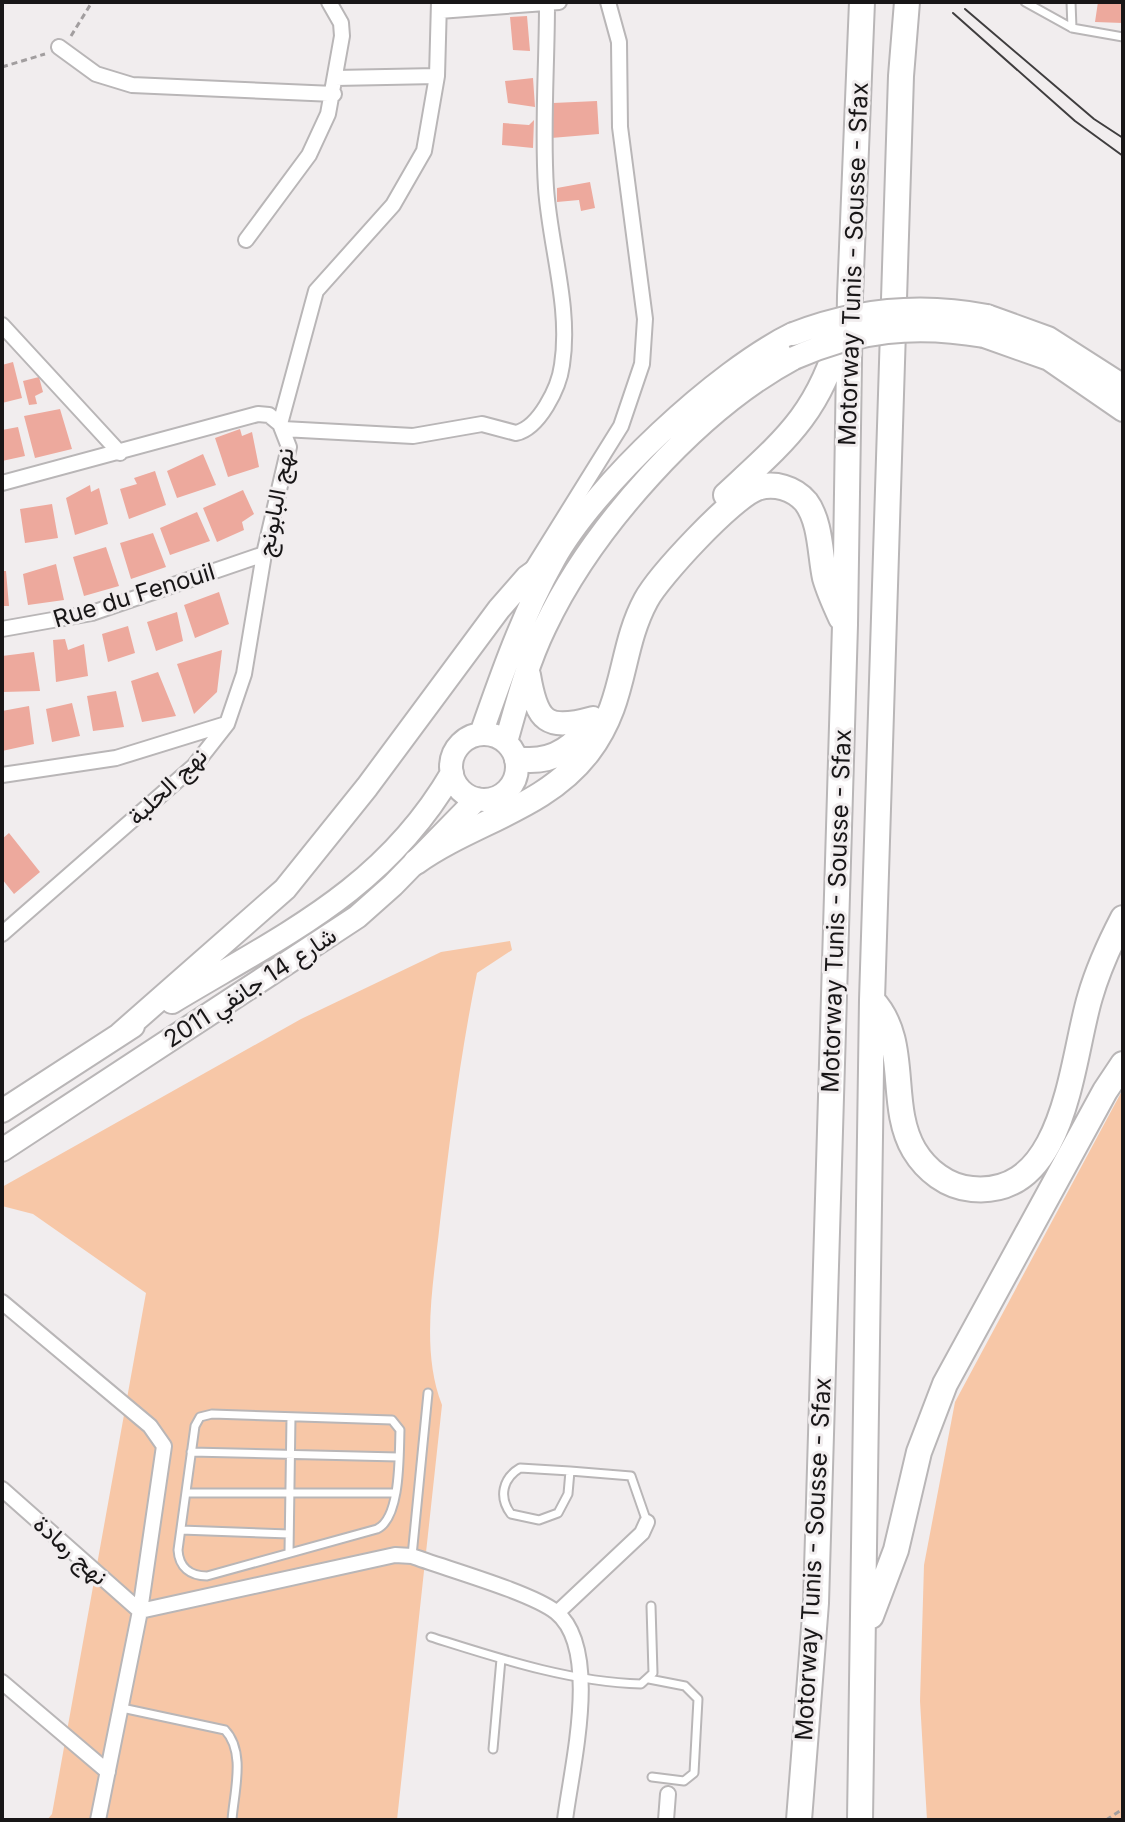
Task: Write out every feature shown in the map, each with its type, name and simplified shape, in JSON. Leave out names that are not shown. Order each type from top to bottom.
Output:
[{"type":"highway","name":"Motorway Tunis - Sousse - Sfax","points":[[799,1820],[816,1603],[845,625],[850,296],[862,2]]},
{"type":"highway","name":"Motorway Tunis - Sousse - Sfax","points":[[860,1820],[872,1000],[901,92],[907,2]]},
{"type":"highway","points":[[850,296],[833,362],[806,415],[784,440],[662,555],[635,591],[622,619],[593,718],[579,739],[562,753],[540,760],[481,734],[526,615],[555,557],[597,502],[671,425],[734,369],[793,334],[836,319],[879,310],[922,308],[985,326],[1048,338],[1123,386]]},
{"type":"highway","points":[[512,750],[528,666],[570,580],[655,470],[723,406],[794,358],[841,339],[878,331],[985,326],[1049,359],[1123,410]]},
{"type":"highway","points":[[416,862],[457,836],[547,792],[569,775],[609,719],[621,688],[635,627],[647,598],[669,568],[747,493],[779,486],[799,495],[806,503],[815,522],[829,591],[845,625]]},
{"type":"highway","points":[[120,1034],[285,889],[367,787],[499,609],[527,577],[555,557]]},
{"type":"highway","points":[[528,666],[535,705],[547,720],[561,725],[593,718]]},
{"type":"highway","name":"شارع 14 جانفي 2011","points":[[2,1111],[361,884],[427,812],[452,773],[455,752],[461,743],[481,734]]},
{"type":"highway","name":"شارع 14 جانفي 2011","points":[[2,1150],[357,917],[477,799],[504,793],[516,778],[512,750]]},
{"type":"highway","points":[[452,773],[461,790],[477,799]]},
{"type":"highway","points":[[872,1000],[891,1031],[904,1121],[913,1148],[930,1170],[953,1185],[995,1188],[1022,1177],[1049,1145],[1073,1073],[1092,989],[1123,918]]},
{"type":"highway","points":[[865,1629],[887,1577],[919,1452],[945,1384],[1097,1105],[1123,1064]]},
{"type":"street","points":[[246,240],[309,155],[324,127],[334,94],[341,23],[329,2]]},
{"type":"street","points":[[527,577],[621,426],[642,364],[645,319],[620,127],[619,42],[608,2]]},
{"type":"street","points":[[553,3],[546,186],[564,321],[562,365],[551,397],[531,425],[516,433],[482,424],[413,436],[282,426],[316,291],[353,253],[410,178],[431,127],[437,76],[439,7],[553,3]]},
{"type":"street","points":[[59,47],[83,67],[120,83],[334,94]]},
{"type":"street","points":[[335,78],[437,76]]},
{"type":"street","points":[[2,325],[9,338],[120,453]]},
{"type":"street","name":"نهج البابونج","points":[[2,483],[258,414],[269,415],[282,426],[289,447],[264,554],[244,674],[227,724]]},
{"type":"street","name":"Rue du Fenouil","points":[[2,629],[92,613],[264,554]]},
{"type":"street","name":"نهج الحلبة","points":[[2,775],[116,758],[227,724]]},
{"type":"street","name":"نهج الحلبة","points":[[2,934],[194,766],[227,724]]},
{"type":"street","points":[[177,741],[189,751],[194,766]]},
{"type":"street","points":[[2,1302],[162,1439],[165,1456],[140,1611],[98,1820]]},
{"type":"street","name":"نهج رمادة","points":[[2,1489],[140,1611]]},
{"type":"street","points":[[557,1613],[642,1533],[647,1522]]},
{"type":"street","points":[[140,1611],[387,1555],[412,1556],[557,1613],[577,1647],[582,1677],[565,1820]]},
{"type":"street","points":[[2,1682],[108,1772]]},
{"type":"street","points":[[666,1820],[668,1794]]},
{"type":"lane","points":[[1025,2],[1072,28],[1123,37]]},
{"type":"lane","points":[[1071,2],[1072,28]]},
{"type":"lane","points":[[412,1556],[428,1393]]},
{"type":"lane","points":[[203,1415],[392,1420],[400,1430],[392,1515],[384,1526],[207,1576],[188,1572],[180,1562],[191,1452],[196,1421],[203,1415]]},
{"type":"lane","points":[[289,1553],[291,1417]]},
{"type":"lane","points":[[191,1452],[398,1457]]},
{"type":"lane","points":[[570,1471],[565,1504],[549,1518],[524,1519],[507,1508],[506,1481],[520,1468],[570,1471],[631,1476],[647,1522]]},
{"type":"lane","points":[[186,1493],[395,1493]]},
{"type":"lane","points":[[181,1530],[289,1534]]},
{"type":"lane","points":[[207,1576],[208,1596]]},
{"type":"lane","points":[[431,1637],[501,1659],[582,1677],[641,1684],[649,1679],[653,1666],[651,1606]]},
{"type":"lane","points":[[493,1749],[501,1659]]},
{"type":"lane","points":[[649,1679],[691,1688],[698,1706],[694,1773],[684,1781],[652,1777]]},
{"type":"lane","points":[[122,1708],[225,1730],[232,1737],[237,1755],[232,1820]]},
{"type":"path","points":[[1106,1820],[1123,1809]]},
{"type":"shaded area","points":[[510,941],[512,950],[477,973],[460,1066],[448,1159],[430,1314],[432,1361],[442,1405],[397,1820],[47,1820],[52,1814],[146,1293],[33,1214],[2,1206],[2,1187],[301,1019],[441,952]]},
{"type":"shaded area","points":[[1123,1089],[1123,1820],[927,1820],[920,1701],[924,1565],[955,1402]]},
{"type":"building","points":[[1098,2],[1123,2],[1123,23],[1095,22]]},
{"type":"building","points":[[527,16],[530,51],[513,50],[510,17]]},
{"type":"building","points":[[533,78],[535,107],[508,103],[505,81]]},
{"type":"building","points":[[597,101],[599,134],[551,138],[553,103]]},
{"type":"building","points":[[534,120],[533,148],[502,145],[503,123],[529,125]]},
{"type":"building","points":[[590,182],[595,208],[581,211],[579,200],[557,202],[557,188]]},
{"type":"building","points":[[13,362],[22,398],[2,403],[2,365]]},
{"type":"building","points":[[39,377],[43,392],[35,396],[37,404],[29,405],[23,381]]},
{"type":"building","points":[[60,409],[72,449],[35,458],[24,416]]},
{"type":"building","points":[[18,427],[25,456],[2,461],[2,430]]},
{"type":"building","points":[[240,429],[242,436],[252,432],[259,467],[228,477],[215,438]]},
{"type":"building","points":[[203,454],[216,485],[177,498],[167,471]]},
{"type":"building","points":[[155,471],[166,505],[129,519],[120,489],[137,484],[134,478]]},
{"type":"building","points":[[90,485],[91,492],[99,488],[108,524],[75,535],[66,498]]},
{"type":"building","points":[[243,490],[254,514],[242,522],[244,530],[217,542],[203,508]]},
{"type":"building","points":[[52,504],[58,538],[25,543],[20,509]]},
{"type":"building","points":[[197,512],[210,541],[170,555],[160,528]]},
{"type":"building","points":[[153,533],[166,567],[131,579],[120,543]]},
{"type":"building","points":[[106,547],[119,586],[84,596],[73,557]]},
{"type":"building","points":[[56,564],[64,600],[28,605],[23,574]]},
{"type":"building","points":[[2,571],[6,571],[9,606],[2,606]]},
{"type":"building","points":[[219,592],[229,624],[195,638],[184,605]]},
{"type":"building","points":[[177,612],[183,641],[156,651],[147,622]]},
{"type":"building","points":[[128,626],[135,653],[108,662],[102,634]]},
{"type":"building","points":[[65,639],[68,650],[84,644],[88,676],[56,682],[53,640]]},
{"type":"building","points":[[222,650],[217,692],[194,714],[177,664]]},
{"type":"building","points":[[34,652],[40,691],[3,692],[2,656]]},
{"type":"building","points":[[158,672],[176,716],[142,722],[131,681]]},
{"type":"building","points":[[116,691],[124,727],[93,731],[87,696]]},
{"type":"building","points":[[72,703],[80,736],[52,742],[46,709]]},
{"type":"building","points":[[29,706],[34,744],[2,751],[2,711]]},
{"type":"building","points":[[9,833],[40,872],[14,894],[2,879],[2,839]]},
{"type":"tram line","points":[[965,9],[1094,119],[1123,138]]},
{"type":"tram line","points":[[953,13],[1075,121],[1123,156]]}]
